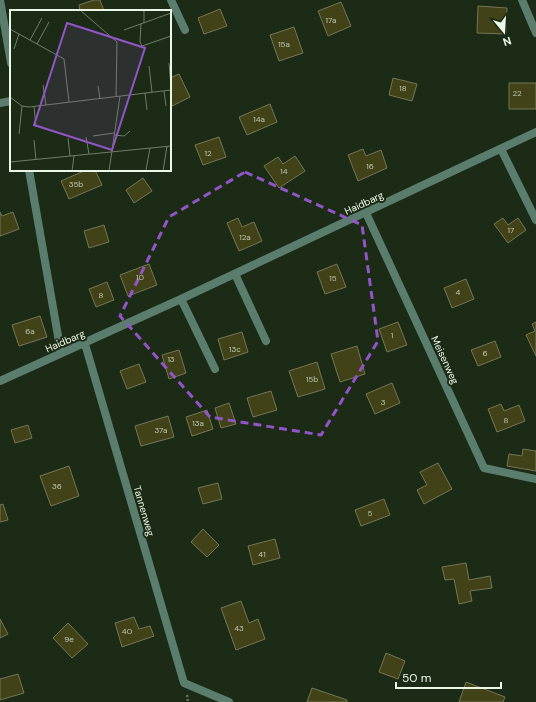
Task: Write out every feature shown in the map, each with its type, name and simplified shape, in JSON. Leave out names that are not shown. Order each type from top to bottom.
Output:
[{"type":"street","points":[[0,0],[10,57]]},
{"type":"street","points":[[171,0],[185,30]]},
{"type":"street","points":[[522,0],[536,33]]},
{"type":"street","points":[[0,103],[10,100]]},
{"type":"street","name":"Haidbarg","points":[[0,381],[235,274],[536,132]]},
{"type":"street","points":[[501,149],[536,220]]},
{"type":"street","points":[[29,171],[61,353]]},
{"type":"street","name":"Meisenweg","points":[[366,213],[484,468],[536,479]]},
{"type":"street","points":[[235,274],[266,341]]},
{"type":"street","points":[[180,299],[215,369]]},
{"type":"street","name":"Tannenweg","points":[[84,344],[184,683],[230,702]]},
{"type":"highlighted area","points":[[245,172],[362,225],[378,341],[321,435],[210,417],[120,316],[169,217]]},
{"type":"building","points":[[94,0],[100,0],[104,10],[80,10],[79,5]]},
{"type":"building","points":[[341,2],[351,26],[328,36],[318,11]]},
{"type":"building","points":[[478,6],[507,8],[506,34],[477,33]]},
{"type":"building","points":[[220,9],[227,26],[204,34],[198,18]]},
{"type":"building","points":[[294,27],[303,53],[279,61],[270,35]]},
{"type":"building","points":[[179,74],[190,97],[171,106],[171,78]]},
{"type":"building","points":[[393,78],[417,84],[412,101],[389,95]]},
{"type":"building","points":[[509,83],[536,83],[536,109],[509,109]]},
{"type":"building","points":[[270,104],[277,122],[247,135],[239,117]]},
{"type":"building","points":[[219,137],[226,157],[203,165],[195,145]]},
{"type":"building","points":[[363,149],[366,156],[381,150],[387,168],[358,181],[348,155]]},
{"type":"building","points":[[295,156],[305,171],[279,188],[264,166],[278,157],[283,164]]},
{"type":"building","points":[[84,171],[95,171],[102,185],[69,199],[61,181]]},
{"type":"building","points":[[143,178],[152,191],[134,203],[126,190]]},
{"type":"building","points":[[0,212],[2,216],[13,212],[19,229],[0,236]]},
{"type":"building","points":[[238,218],[242,227],[254,222],[262,241],[239,251],[227,223]]},
{"type":"building","points":[[503,218],[508,225],[518,218],[526,230],[508,243],[494,224]]},
{"type":"building","points":[[104,225],[109,242],[89,248],[84,231]]},
{"type":"building","points":[[149,264],[157,285],[128,296],[120,275]]},
{"type":"building","points":[[337,264],[346,287],[325,294],[317,272]]},
{"type":"building","points":[[466,279],[474,299],[452,308],[444,288]]},
{"type":"building","points":[[107,282],[114,300],[96,307],[89,289]]},
{"type":"building","points":[[40,316],[47,337],[19,346],[12,325]]},
{"type":"building","points":[[398,322],[407,345],[387,352],[379,329]]},
{"type":"building","points":[[536,322],[536,356],[526,335],[535,331],[532,324]]},
{"type":"building","points":[[242,332],[248,352],[224,360],[218,339]]},
{"type":"building","points":[[495,341],[501,357],[478,366],[471,350]]},
{"type":"building","points":[[357,346],[365,374],[340,382],[331,354]]},
{"type":"building","points":[[179,350],[186,373],[169,379],[162,355]]},
{"type":"building","points":[[317,362],[325,389],[298,397],[289,371]]},
{"type":"building","points":[[139,364],[146,382],[127,389],[120,371]]},
{"type":"building","points":[[392,383],[400,403],[375,414],[366,394]]},
{"type":"building","points":[[271,391],[277,410],[253,417],[247,398]]},
{"type":"building","points":[[229,403],[236,424],[221,428],[215,408]]},
{"type":"building","points":[[501,404],[504,411],[519,405],[525,421],[497,432],[488,409]]},
{"type":"building","points":[[207,410],[213,429],[192,436],[186,417]]},
{"type":"building","points":[[168,416],[174,437],[141,446],[135,426]]},
{"type":"building","points":[[28,425],[32,438],[15,443],[11,430]]},
{"type":"building","points":[[523,449],[536,451],[536,471],[507,466],[509,454],[522,456]]},
{"type":"building","points":[[438,463],[452,489],[424,504],[417,490],[427,485],[420,472]]},
{"type":"building","points":[[69,466],[79,496],[51,506],[40,476]]},
{"type":"building","points":[[218,483],[222,499],[203,504],[198,488]]},
{"type":"building","points":[[384,499],[390,515],[361,526],[355,510]]},
{"type":"building","points":[[3,504],[8,520],[0,522],[0,505]]},
{"type":"building","points":[[203,529],[219,545],[207,557],[191,542]]},
{"type":"building","points":[[275,539],[280,558],[253,565],[248,546]]},
{"type":"building","points":[[466,563],[469,580],[490,576],[492,588],[470,591],[472,601],[459,604],[454,579],[445,580],[442,567]]},
{"type":"building","points":[[241,601],[249,623],[258,619],[265,639],[236,650],[221,608]]},
{"type":"building","points":[[134,617],[139,629],[150,626],[154,636],[122,647],[115,623]]},
{"type":"building","points":[[0,619],[8,634],[0,638]]},
{"type":"building","points":[[68,623],[88,644],[72,658],[53,638]]},
{"type":"building","points":[[386,653],[405,661],[398,679],[379,672]]},
{"type":"building","points":[[18,674],[24,693],[0,700],[0,679]]},
{"type":"building","points":[[466,682],[505,697],[503,702],[459,702]]},
{"type":"building","points":[[312,688],[347,700],[347,702],[307,702]]}]
